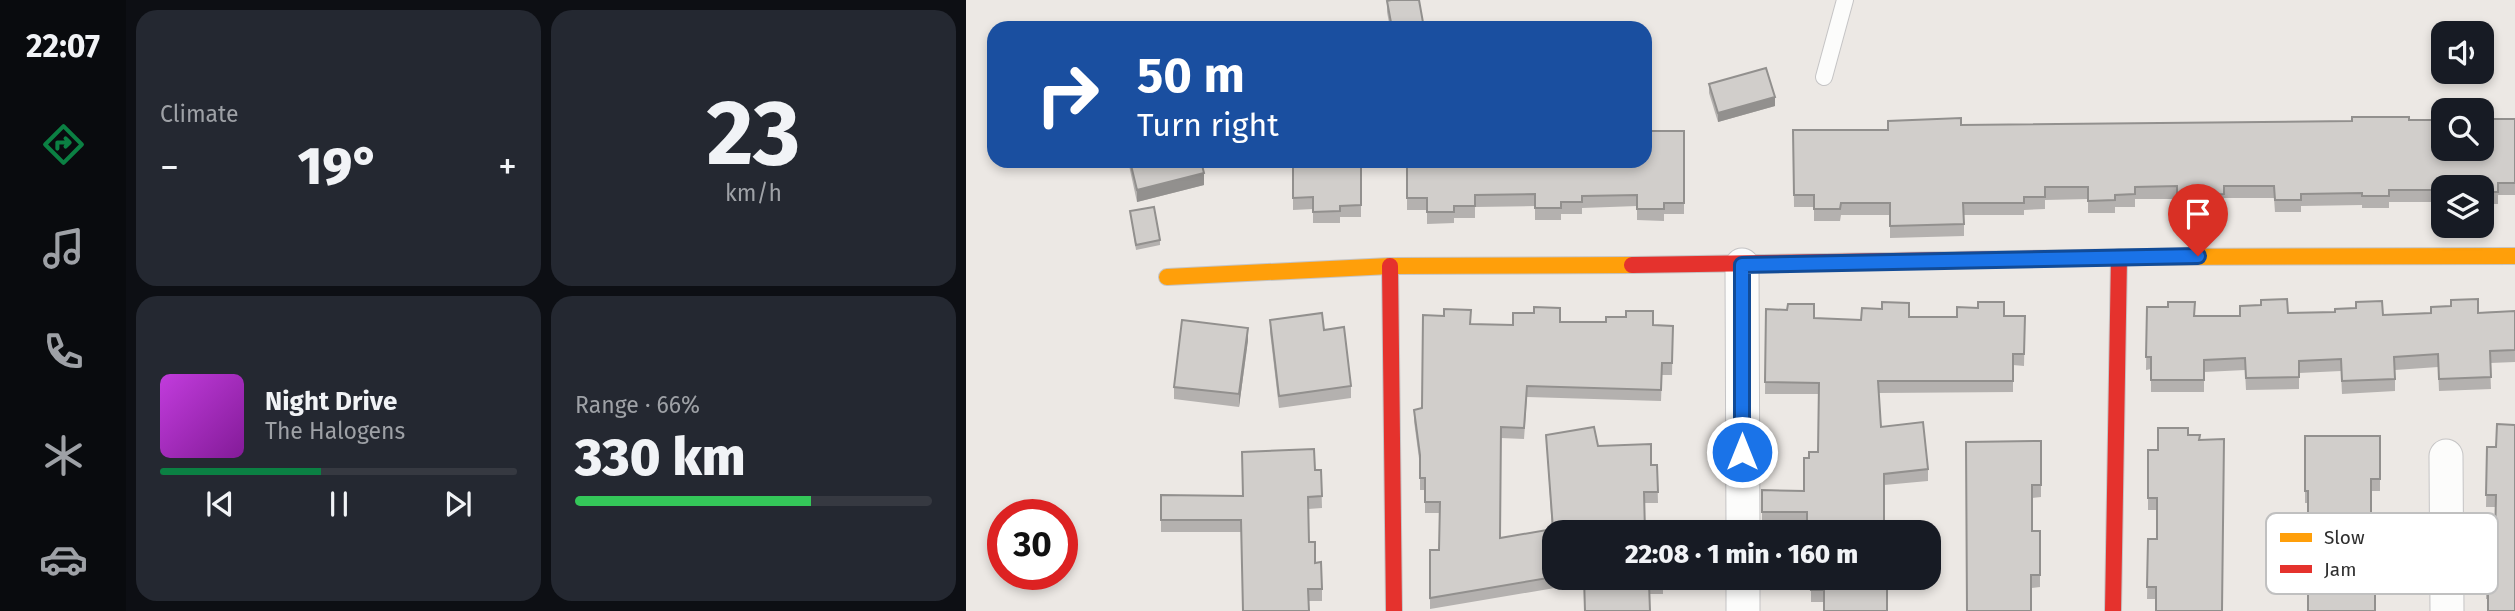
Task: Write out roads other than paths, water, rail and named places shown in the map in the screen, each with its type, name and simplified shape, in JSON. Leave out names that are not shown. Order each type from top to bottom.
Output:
[{"type":"street","points":[[1167,277],[1390,266],[1742,265],[2119,257],[2515,256]]},
{"type":"street","points":[[2113,611],[2119,257]]},
{"type":"street","points":[[1742,265],[1743,520]]},
{"type":"street","points":[[1390,266],[1394,611]]},
{"type":"street","points":[[2446,456],[2446,513]]},
{"type":"street","points":[[1743,590],[1743,611]]},
{"type":"lane","points":[[1824,77],[1845,0]]}]
